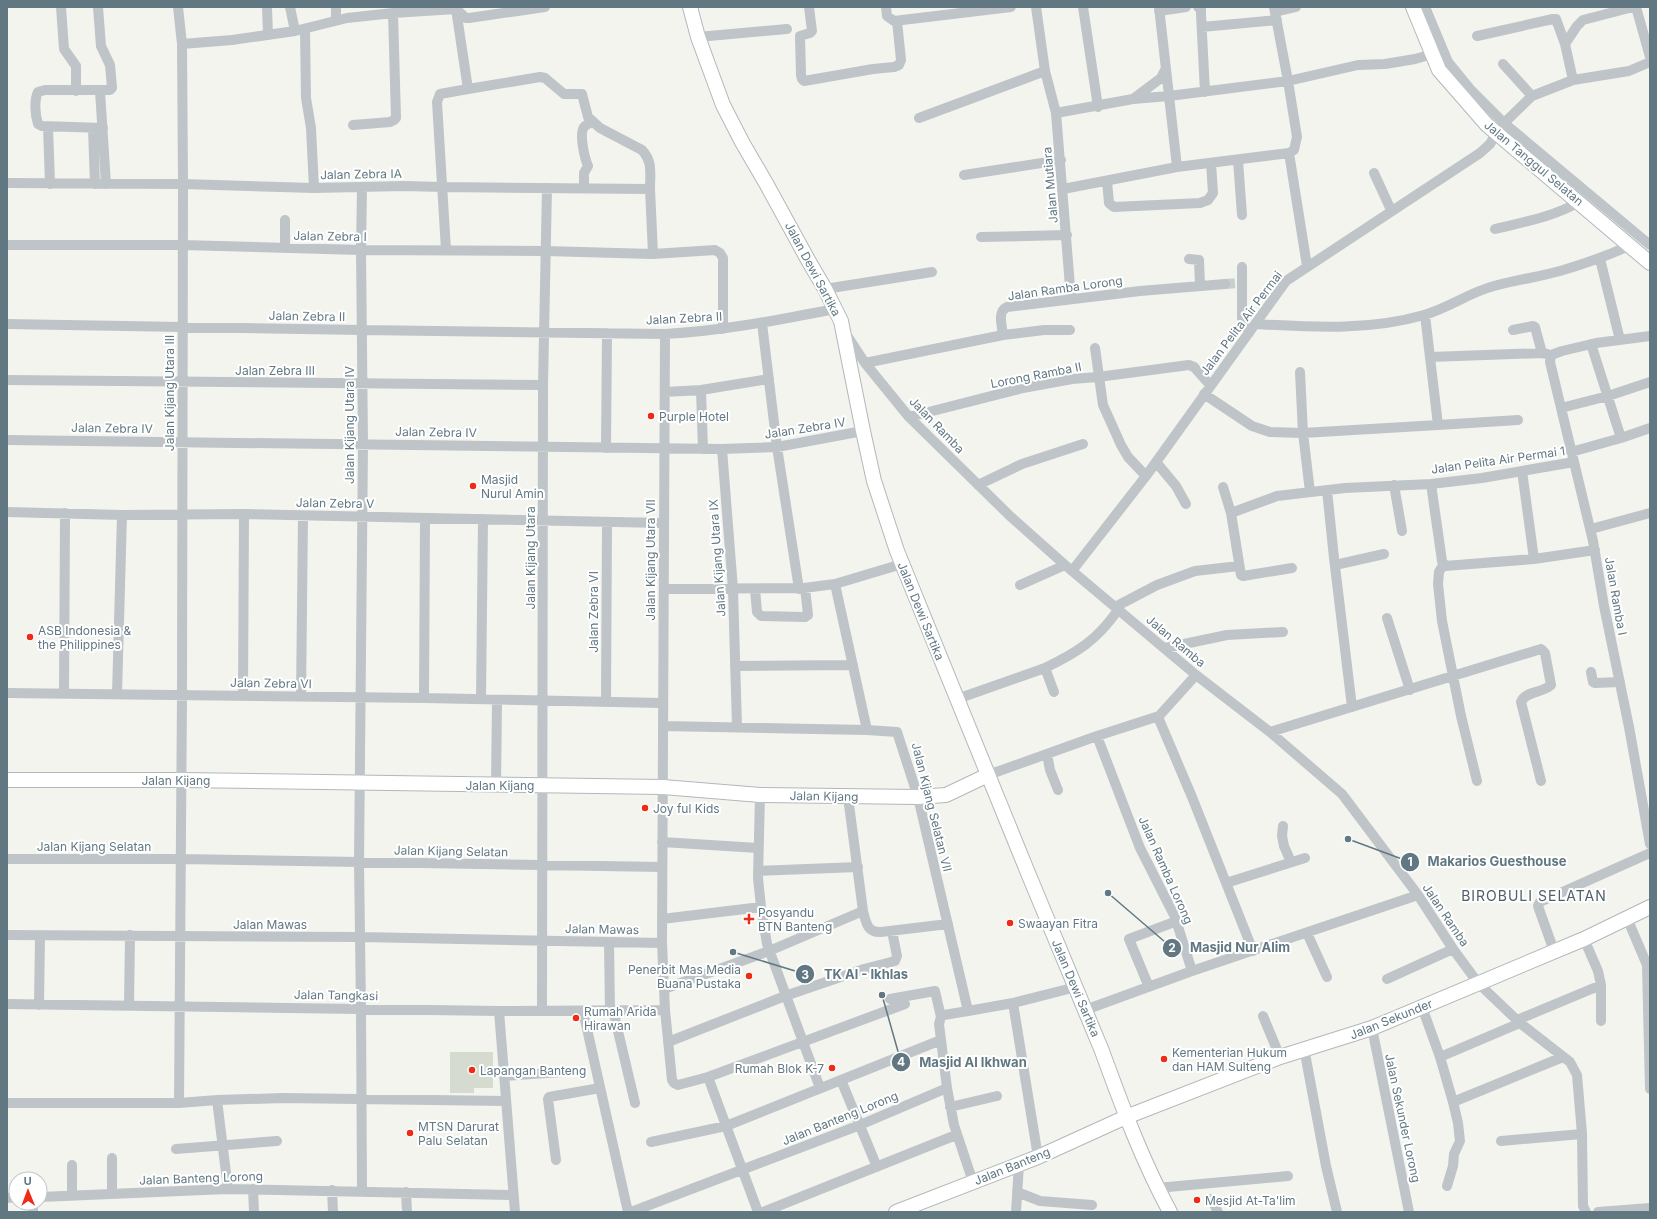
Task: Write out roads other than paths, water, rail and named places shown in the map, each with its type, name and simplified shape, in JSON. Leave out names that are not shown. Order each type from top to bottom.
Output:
[{"type":"street","points":[[61,7],[64,49],[76,66],[76,91]]},
{"type":"street","points":[[98,7],[101,46],[110,65],[112,88],[109,91],[45,90],[38,92],[36,102],[38,124],[48,127],[98,128]]},
{"type":"street","name":"Jalan Kijang Utara III","points":[[178,7],[182,44],[183,184],[181,780]]},
{"type":"street","points":[[267,7],[268,35]]},
{"type":"street","points":[[290,7],[294,31]]},
{"type":"street","points":[[336,7],[336,20]]},
{"type":"street","points":[[182,44],[294,31],[336,20],[381,11],[392,13],[456,9],[464,16],[469,18],[511,9],[545,7]]},
{"type":"street","name":"Jalan Dewi Sartika","points":[[690,7],[698,37],[723,106],[825,289],[843,329],[863,431],[877,490],[902,564],[1102,1051],[1126,1117],[1157,1188],[1170,1212]]},
{"type":"street","points":[[810,7],[812,31],[800,36],[801,75],[804,81],[873,69],[894,67],[899,64],[901,60],[894,21]]},
{"type":"street","points":[[886,7],[887,16],[894,21],[1011,7]]},
{"type":"street","name":"Jalan Mutiara","points":[[1036,7],[1045,71],[1056,113],[1061,160],[1071,299]]},
{"type":"street","points":[[1083,7],[1098,106]]},
{"type":"street","points":[[1177,167],[1159,9],[1186,7]]},
{"type":"street","points":[[1198,7],[1201,10],[1205,92]]},
{"type":"street","points":[[1202,27],[1276,13],[1296,7]]},
{"type":"street","name":"Jalan Tanggul Selatan","points":[[1413,7],[1437,52]]},
{"type":"street","name":"Jalan Tanggul Selatan","points":[[1425,7],[1437,52],[1439,70],[1446,79],[1586,202],[1650,263]]},
{"type":"street","points":[[1565,44],[1583,20],[1633,7]]},
{"type":"street","points":[[1636,7],[1650,57]]},
{"type":"street","points":[[456,9],[468,89]]},
{"type":"street","points":[[353,125],[390,122],[396,118],[392,13]]},
{"type":"street","points":[[1063,189],[1177,167],[1289,153],[1294,150],[1297,137],[1276,13]]},
{"type":"street","points":[[1477,36],[1553,19],[1558,22],[1565,44],[1573,80]]},
{"type":"street","points":[[305,28],[306,98],[311,128],[314,188]]},
{"type":"street","points":[[698,37],[787,29]]},
{"type":"street","points":[[1056,113],[1133,99],[1205,92],[1288,81],[1358,65],[1385,64],[1415,59],[1437,52]]},
{"type":"street","points":[[1503,64],[1532,96],[1573,80],[1629,71],[1650,62]]},
{"type":"street","points":[[1133,99],[1161,78],[1166,68]]},
{"type":"street","points":[[919,118],[1045,71]]},
{"type":"street","points":[[446,250],[437,102],[440,94],[540,77],[545,78],[564,94],[582,94],[588,117],[593,122],[600,128],[642,150],[647,155],[650,160],[653,254]]},
{"type":"street","points":[[95,184],[100,91]]},
{"type":"street","name":"Jalan Pelita Air Permai","points":[[1069,568],[1146,476],[1286,281],[1391,210],[1480,153],[1490,144],[1500,127],[1532,96]]},
{"type":"street","points":[[584,187],[584,172],[588,166],[585,157],[582,132],[584,126],[593,122]]},
{"type":"street","points":[[48,127],[50,184]]},
{"type":"street","points":[[98,128],[106,184]]},
{"type":"street","points":[[1289,153],[1307,266]]},
{"type":"street","points":[[964,175],[1061,160]]},
{"type":"street","points":[[1238,160],[1242,215]]},
{"type":"street","points":[[1107,181],[1109,203],[1114,207],[1200,204],[1208,200],[1213,193],[1211,163]]},
{"type":"street","points":[[1374,173],[1391,210]]},
{"type":"street","name":"Jalan Zebra IA","points":[[7,182],[50,184],[183,184],[314,188],[404,186],[443,188],[584,187],[650,189]]},
{"type":"street","name":"Jalan Kijang Utara IV","points":[[360,782],[361,516],[363,444],[361,250],[362,187]]},
{"type":"street","name":"Jalan Kijang Utara","points":[[542,785],[544,520],[543,385],[547,188]]},
{"type":"street","points":[[1495,229],[1545,217],[1586,202]]},
{"type":"street","name":"Jalan Tanggul Selatan","points":[[1586,202],[1650,245]]},
{"type":"street","points":[[285,220],[285,248]]},
{"type":"street","points":[[981,237],[1067,235]]},
{"type":"street","name":"Jalan Zebra I","points":[[7,245],[545,251],[653,254],[715,250],[720,253],[723,258],[723,329]]},
{"type":"street","points":[[1255,324],[1348,326],[1387,322],[1425,315],[1486,288],[1549,274],[1600,259],[1631,245]]},
{"type":"street","points":[[1189,259],[1199,260],[1200,286]]},
{"type":"street","points":[[1600,259],[1620,340]]},
{"type":"street","points":[[1242,267],[1242,318],[1249,333]]},
{"type":"street","points":[[825,289],[932,272]]},
{"type":"street","name":"Jalan Ramba Lorong","points":[[1003,335],[1001,314],[1005,308],[1140,291],[1225,284]]},
{"type":"street","name":"Jalan Zebra II","points":[[7,324],[665,334],[723,329],[835,309]]},
{"type":"street","points":[[1425,315],[1438,425]]},
{"type":"street","points":[[755,589],[757,612],[759,616],[805,617],[808,615],[777,447],[762,323]]},
{"type":"street","name":"Jalan Pelita Air Permai 1","points":[[1231,513],[1277,496],[1328,490],[1430,484],[1482,478],[1574,462],[1550,362],[1535,327],[1533,326],[1513,330]]},
{"type":"street","name":"Jalan Ramba","points":[[843,329],[865,363],[909,417],[978,485],[1069,568],[1196,675],[1270,732],[1346,798],[1418,895],[1453,949],[1478,983]]},
{"type":"street","points":[[865,363],[1003,335],[1044,330],[1070,330]]},
{"type":"street","points":[[606,448],[607,332]]},
{"type":"street","name":"Jalan Kijang Utara VII","points":[[663,787],[662,703],[665,334]]},
{"type":"street","points":[[1431,357],[1546,354],[1591,344],[1650,336]]},
{"type":"street","points":[[1591,344],[1621,438]]},
{"type":"street","points":[[1095,348],[1098,377],[1103,403],[1118,439],[1128,457],[1146,476]]},
{"type":"street","name":"Lorong Ramba II","points":[[909,417],[1023,388],[1072,379],[1189,365],[1194,367],[1210,385]]},
{"type":"street","points":[[1300,372],[1303,433],[1310,492]]},
{"type":"street","points":[[665,392],[701,390],[769,379]]},
{"type":"street","name":"Jalan Zebra III","points":[[7,380],[543,385]]},
{"type":"street","points":[[1562,408],[1608,396],[1650,382]]},
{"type":"street","points":[[701,390],[703,449]]},
{"type":"street","points":[[1204,394],[1254,427],[1270,432],[1303,433],[1518,420]]},
{"type":"street","points":[[1572,452],[1650,428]]},
{"type":"street","name":"Jalan Zebra IV","points":[[7,440],[722,449],[777,447],[863,431]]},
{"type":"street","points":[[978,485],[1022,464],[1083,444]]},
{"type":"street","name":"Jalan Kijang Utara IX","points":[[722,449],[733,589],[737,727]]},
{"type":"street","points":[[1156,462],[1176,486],[1186,504]]},
{"type":"street","points":[[1574,462],[1595,550]]},
{"type":"street","points":[[1522,471],[1534,559]]},
{"type":"street","points":[[1430,484],[1443,565],[1438,579],[1438,592],[1442,621],[1453,677],[1477,781]]},
{"type":"street","points":[[1394,485],[1402,531]]},
{"type":"street","points":[[1224,487],[1231,513],[1240,574],[1243,576],[1292,568]]},
{"type":"street","points":[[1328,490],[1335,565],[1352,707]]},
{"type":"street","name":"Jalan Zebra V","points":[[7,512],[122,515],[244,514],[361,516],[663,524]]},
{"type":"street","points":[[64,694],[65,513]]},
{"type":"street","points":[[1591,529],[1650,513]]},
{"type":"street","points":[[243,696],[244,514]]},
{"type":"street","points":[[118,694],[122,515]]},
{"type":"street","points":[[301,697],[303,516]]},
{"type":"street","points":[[424,698],[425,518]]},
{"type":"street","points":[[481,699],[483,519]]},
{"type":"street","name":"Jalan Zebra VI","points":[[606,522],[606,702]]},
{"type":"street","name":"Jalan Ramba I","points":[[1443,565],[1448,567],[1534,559],[1595,550],[1604,606],[1647,811]]},
{"type":"street","points":[[1335,565],[1384,554]]},
{"type":"street","points":[[664,589],[802,588],[835,584],[902,564]]},
{"type":"street","points":[[957,699],[1045,668],[1070,656],[1092,640],[1106,627],[1117,608],[1157,585],[1195,571],[1239,566]]},
{"type":"street","points":[[1020,585],[1069,568]]},
{"type":"street","points":[[835,584],[867,730]]},
{"type":"street","points":[[1387,618],[1410,690]]},
{"type":"street","points":[[1165,648],[1227,635],[1283,632]]},
{"type":"street","points":[[1270,732],[1541,649],[1545,651],[1551,686],[1523,697],[1521,702],[1541,781]]},
{"type":"street","points":[[735,666],[853,665]]},
{"type":"street","points":[[1045,668],[1054,692]]},
{"type":"street","points":[[1591,672],[1595,683],[1620,682]]},
{"type":"street","points":[[988,775],[1097,736],[1158,717],[1196,675]]},
{"type":"street","name":"Jalan Zebra VI","points":[[7,693],[360,697],[662,703]]},
{"type":"street","points":[[496,785],[497,700]]},
{"type":"street","points":[[1158,717],[1192,797],[1253,952]]},
{"type":"street","name":"Jalan Kijang Selatan VII","points":[[663,726],[891,730],[899,733],[918,797],[968,1011]]},
{"type":"street","name":"Jalan Ramba Lorong","points":[[1097,736],[1140,848],[1177,921],[1192,971]]},
{"type":"street","points":[[1047,754],[1050,770],[1058,790]]},
{"type":"street","name":"Jalan Kijang","points":[[7,780],[181,780],[663,787],[760,795],[918,797],[946,794],[988,775]]},
{"type":"street","points":[[179,1104],[181,780]]},
{"type":"street","points":[[360,782],[359,863],[362,1008],[362,1191]]},
{"type":"street","points":[[542,785],[542,1010]]},
{"type":"street","points":[[663,787],[662,943],[665,1010],[674,1083],[681,1084],[708,1077],[905,1004]]},
{"type":"street","points":[[760,795],[758,871],[761,907],[769,951],[820,1088]]},
{"type":"street","points":[[848,797],[864,911],[868,927],[871,931],[881,932],[948,924]]},
{"type":"street","points":[[1647,811],[1650,844]]},
{"type":"street","points":[[1283,826],[1282,836],[1284,846],[1291,862]]},
{"type":"street","points":[[662,842],[758,848]]},
{"type":"street","points":[[1554,951],[1538,906],[1540,902],[1650,853]]},
{"type":"street","points":[[1226,883],[1305,858]]},
{"type":"street","name":"Jalan Kijang Selatan","points":[[7,859],[181,859],[662,867]]},
{"type":"street","points":[[758,871],[858,867]]},
{"type":"street","points":[[1085,1010],[1192,971],[1253,952],[1418,895]]},
{"type":"street","points":[[662,919],[761,907]]},
{"type":"street","name":"Jalan Sekunder","points":[[1126,1117],[1304,1048],[1357,1034],[1372,1028],[1584,939],[1650,907]]},
{"type":"street","points":[[664,989],[769,951],[864,911]]},
{"type":"street","points":[[1627,918],[1648,965],[1650,1089]]},
{"type":"street","points":[[1149,987],[1129,939],[1177,921]]},
{"type":"street","points":[[668,1042],[785,996],[864,969],[895,961],[897,958],[892,931]]},
{"type":"street","points":[[1307,933],[1327,977]]},
{"type":"street","name":"Jalan Mawas","points":[[7,935],[541,940],[609,943],[662,943]]},
{"type":"street","points":[[129,1005],[130,935]]},
{"type":"street","points":[[39,1005],[40,936]]},
{"type":"street","points":[[1584,939],[1598,971],[1601,985],[1601,1021]]},
{"type":"street","points":[[609,943],[612,1010],[635,1103]]},
{"type":"street","points":[[1387,979],[1453,949]]},
{"type":"street","points":[[1478,983],[1518,1022],[1563,1056],[1572,1065],[1577,1075],[1582,1134],[1583,1206],[1586,1212]]},
{"type":"street","points":[[1440,1057],[1601,985]]},
{"type":"street","points":[[941,1017],[1013,1003],[1076,988]]},
{"type":"street","points":[[890,1000],[935,991],[941,1017],[939,1021],[950,1107],[956,1134],[973,1182]]},
{"type":"street","points":[[1013,1003],[1038,1157]]},
{"type":"street","name":"Jalan Tangkasi","points":[[7,1004],[180,1005],[499,1011],[665,1010]]},
{"type":"street","points":[[1422,1007],[1440,1057],[1453,1102],[1460,1141],[1454,1154],[1453,1166],[1447,1186]]},
{"type":"street","points":[[499,1011],[515,1212]]},
{"type":"street","points":[[583,1011],[630,1212]]},
{"type":"street","points":[[1263,1016],[1280,1057]]},
{"type":"street","name":"Jalan Sekunder Lorong","points":[[1372,1028],[1409,1212]]},
{"type":"street","points":[[651,1142],[726,1126],[941,1040]]},
{"type":"street","points":[[1304,1048],[1326,1166],[1337,1212]]},
{"type":"street","points":[[1453,1102],[1563,1056]]},
{"type":"street","points":[[504,1076],[561,1072]]},
{"type":"street","points":[[708,1077],[758,1212]]},
{"type":"street","points":[[841,1080],[877,1167]]},
{"type":"street","points":[[556,1160],[548,1099],[549,1097],[600,1088]]},
{"type":"street","name":"Jalan Banteng Lorong","points":[[630,1212],[743,1171],[860,1125],[947,1088]]},
{"type":"street","points":[[950,1107],[996,1096]]},
{"type":"street","points":[[7,1103],[179,1104],[217,1100],[283,1098],[506,1101]]},
{"type":"street","points":[[217,1100],[228,1189]]},
{"type":"street","name":"Jalan Banteng","points":[[896,1212],[1038,1157],[1126,1117]]},
{"type":"street","points":[[763,1212],[956,1134]]},
{"type":"street","points":[[1501,1141],[1582,1134]]},
{"type":"street","points":[[176,1149],[277,1141]]},
{"type":"street","points":[[112,1158],[112,1194]]},
{"type":"street","points":[[1016,1212],[1019,1164]]},
{"type":"street","points":[[72,1165],[72,1196]]},
{"type":"street","points":[[1157,1188],[1288,1176]]},
{"type":"street","name":"Jalan Banteng Lorong","points":[[48,1197],[228,1189],[513,1194]]},
{"type":"street","points":[[253,1189],[254,1212]]},
{"type":"street","points":[[332,1190],[333,1212]]},
{"type":"street","points":[[406,1192],[407,1212]]},
{"type":"street","points":[[1017,1192],[1040,1201],[1092,1205]]},
{"type":"street","points":[[1212,1199],[1218,1212]]},
{"type":"street","points":[[1598,1212],[1650,1208]]},
{"type":"tunnel","points":[[1225,284],[1237,283]]},
{"type":"place","name":"Purple Hotel","points":[[651,416]]},
{"type":"place","name":"Masjid Nurul Amin","points":[[473,486]]},
{"type":"place","name":"ASB Indonesia & the Philippines","points":[[30,637]]},
{"type":"place","name":"Joy ful Kids","points":[[645,808]]},
{"type":"place","name":"Makarios Guesthouse","points":[[1348,839]]},
{"type":"place","name":"Masjid Nur Alim","points":[[1108,893]]},
{"type":"place","name":"Posyandu BTN Banteng","points":[[749,919]]},
{"type":"place","name":"Swaayan Fitra","points":[[1010,923]]},
{"type":"place","name":"TK Al - Ikhlas","points":[[733,952]]},
{"type":"place","name":"Penerbit Mas Media Buana Pustaka","points":[[749,976]]},
{"type":"place","name":"Masjid Al Ikhwan","points":[[882,995]]},
{"type":"place","name":"Rumah Arida Hirawan","points":[[576,1018]]},
{"type":"place","name":"Kementerian Hukum dan HAM Sulteng","points":[[1164,1059]]},
{"type":"place","name":"Rumah Blok K-7","points":[[832,1068]]},
{"type":"place","name":"Lapangan Banteng","points":[[472,1070]]},
{"type":"place","name":"MTSN Darurat Palu Selatan","points":[[410,1133]]},
{"type":"place","name":"Mesjid At-Ta'lim","points":[[1197,1200]]},
{"type":"district","name":"BIROBULI SELATAN","points":[[1534,895]]}]
